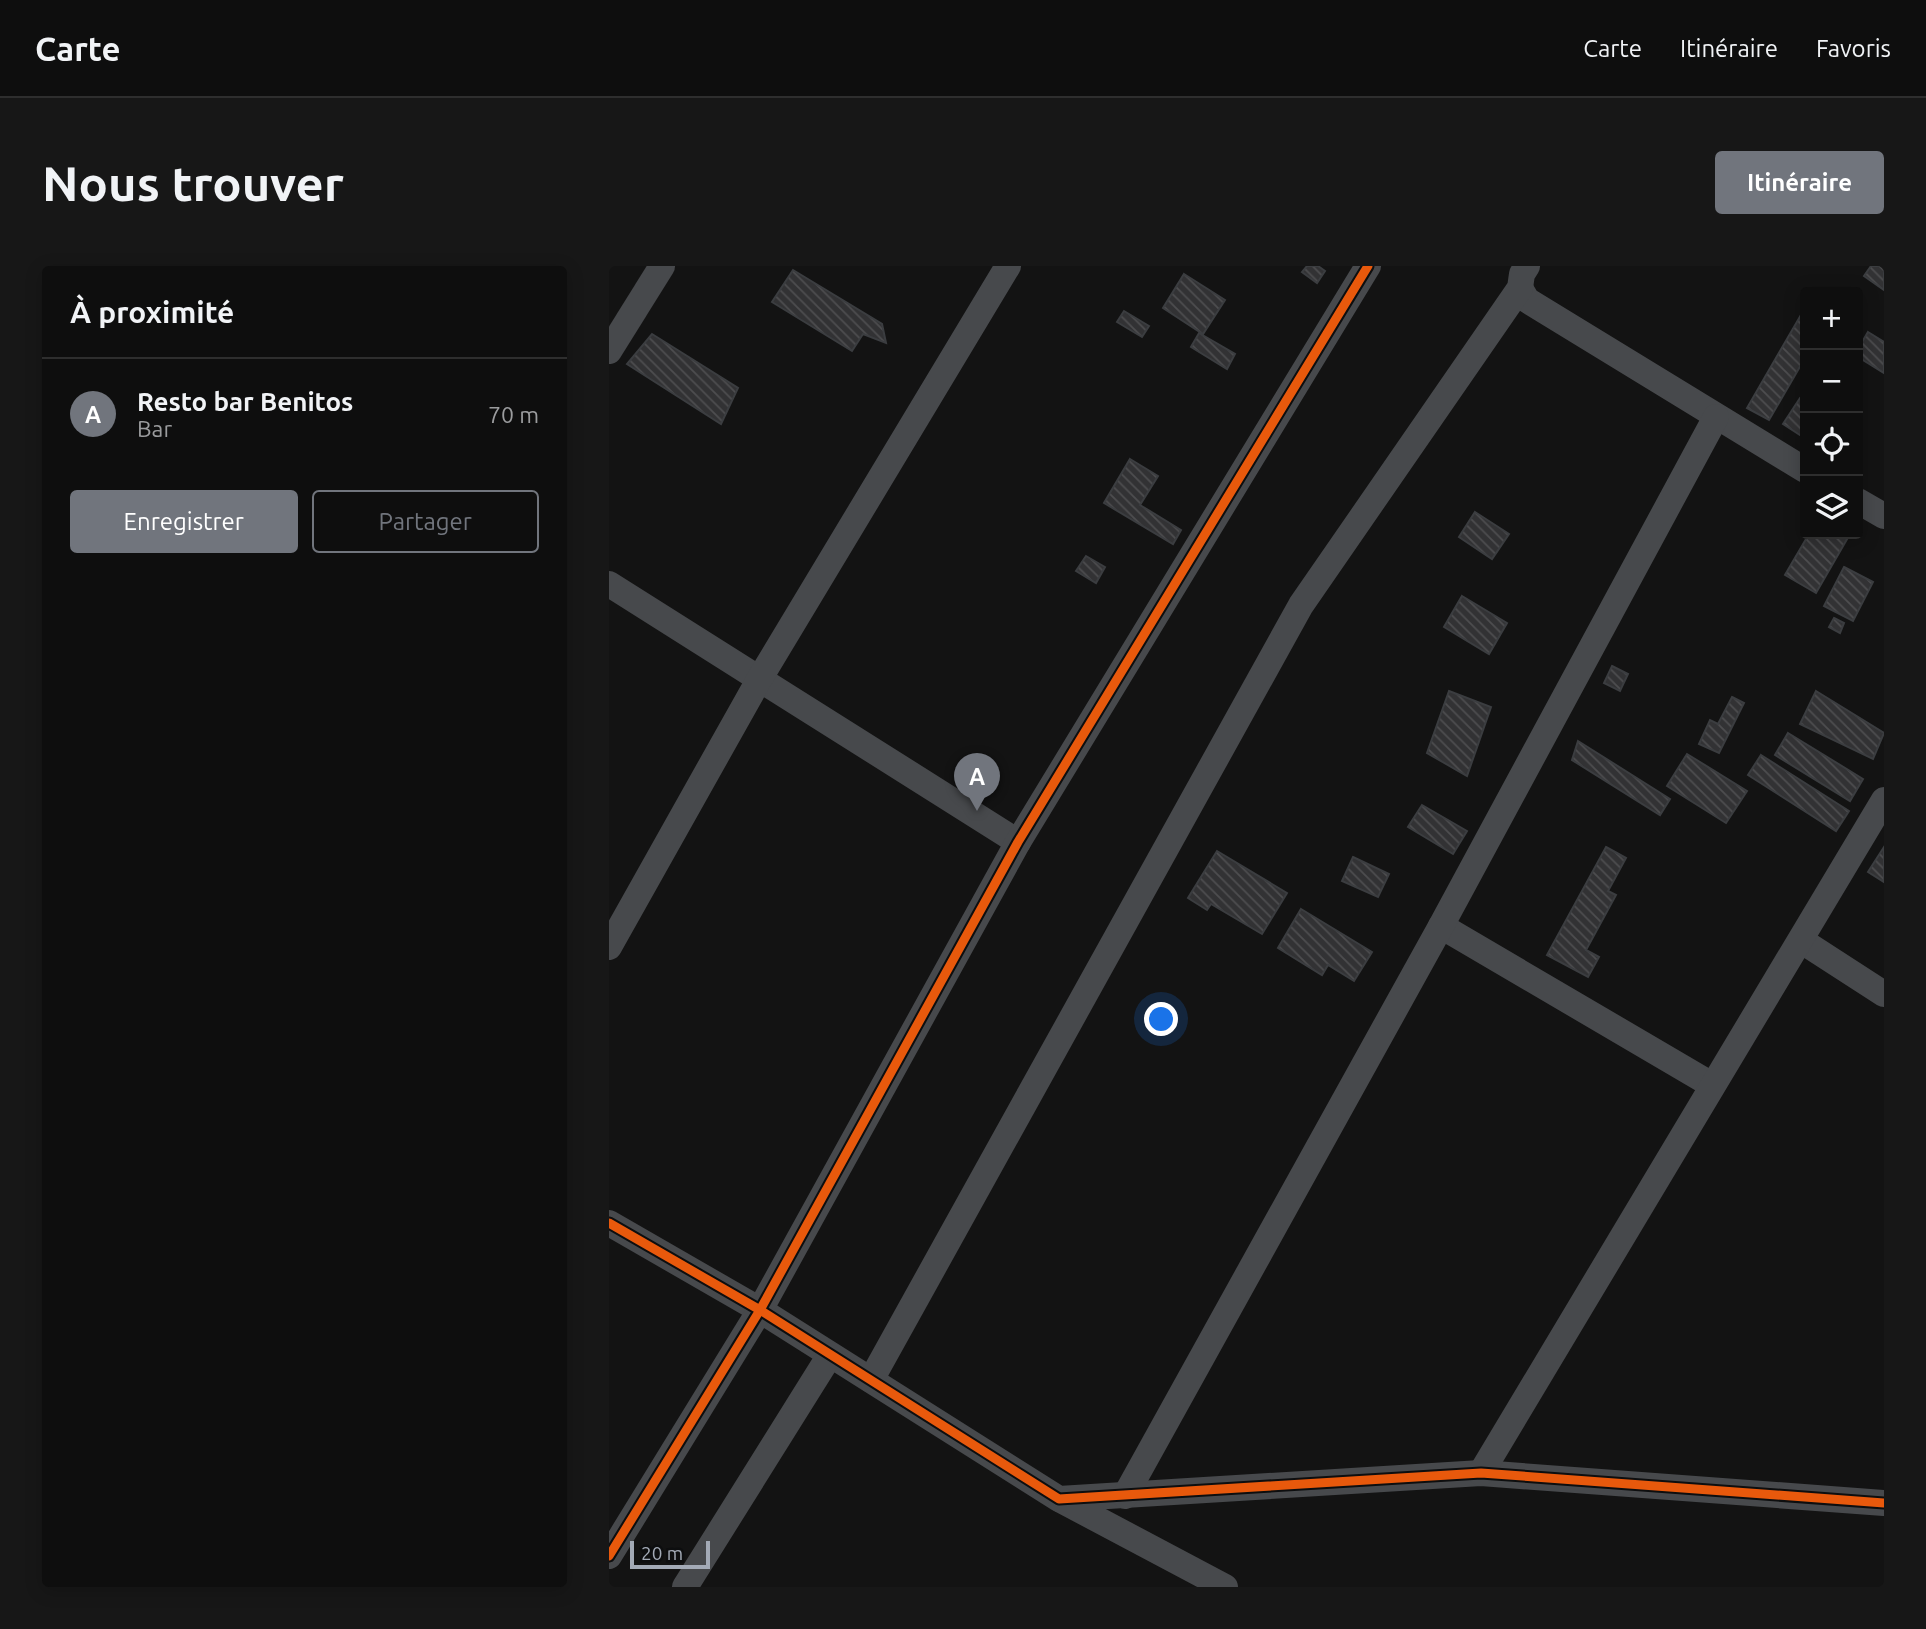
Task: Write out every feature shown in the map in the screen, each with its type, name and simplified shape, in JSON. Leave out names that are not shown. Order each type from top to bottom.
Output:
[{"type":"street","points":[[609,351],[662,266]]},
{"type":"street","points":[[609,947],[760,678],[1008,266]]},
{"type":"street","points":[[609,1556],[760,1310],[1018,842],[1368,266]]},
{"type":"street","points":[[1524,277],[1527,300],[1800,467]]},
{"type":"street","points":[[871,1380],[1301,606],[1524,277]]},
{"type":"street","points":[[1125,1496],[1441,926],[1716,417]]},
{"type":"street","points":[[1863,504],[1884,516]]},
{"type":"street","points":[[609,584],[1018,842]]},
{"type":"street","points":[[1482,1473],[1884,800]]},
{"type":"street","points":[[1441,926],[1712,1085]]},
{"type":"street","points":[[1802,941],[1884,994]]},
{"type":"street","points":[[609,1223],[760,1310],[1059,1499],[1225,1587]]},
{"type":"street","points":[[685,1587],[829,1356]]},
{"type":"street","points":[[1059,1499],[1482,1473],[1884,1503]]},
{"type":"building","points":[[1307,266],[1318,266],[1325,271],[1317,283],[1302,272]]},
{"type":"building","points":[[1871,266],[1884,266],[1884,290],[1864,276]]},
{"type":"building","points":[[793,270],[882,324],[886,343],[863,334],[852,351],[772,302]]},
{"type":"building","points":[[1184,274],[1225,300],[1203,334],[1163,308]]},
{"type":"building","points":[[1124,311],[1149,326],[1142,337],[1117,322]]},
{"type":"building","points":[[1800,317],[1800,367],[1769,420],[1747,408]]},
{"type":"building","points":[[1868,332],[1884,342],[1884,373],[1863,360],[1863,340]]},
{"type":"building","points":[[1199,333],[1235,354],[1227,369],[1191,347]]},
{"type":"building","points":[[652,334],[738,388],[721,424],[627,364]]},
{"type":"building","points":[[1800,398],[1800,435],[1783,424]]},
{"type":"building","points":[[1130,459],[1158,476],[1140,505],[1181,530],[1173,544],[1104,503]]},
{"type":"building","points":[[1475,512],[1509,534],[1492,559],[1459,537]]},
{"type":"building","points":[[1806,539],[1847,539],[1816,593],[1785,575]]},
{"type":"building","points":[[1086,556],[1105,567],[1096,583],[1076,571]]},
{"type":"building","points":[[1844,567],[1873,582],[1853,621],[1824,606]]},
{"type":"building","points":[[1462,596],[1507,623],[1489,654],[1444,627]]},
{"type":"building","points":[[1834,618],[1844,623],[1840,633],[1829,627]]},
{"type":"building","points":[[1612,666],[1628,674],[1620,691],[1604,683]]},
{"type":"building","points":[[1449,691],[1491,707],[1467,776],[1427,753]]},
{"type":"building","points":[[1816,691],[1884,733],[1873,759],[1800,724]]},
{"type":"building","points":[[1732,697],[1744,703],[1719,753],[1699,744],[1710,720],[1718,724]]},
{"type":"building","points":[[1788,733],[1863,779],[1850,801],[1775,755]]},
{"type":"building","points":[[1578,741],[1670,799],[1660,815],[1572,760]]},
{"type":"building","points":[[1687,754],[1747,791],[1726,823],[1667,786]]},
{"type":"building","points":[[1761,755],[1849,811],[1836,831],[1748,775]]},
{"type":"building","points":[[1422,805],[1467,831],[1453,854],[1408,827]]},
{"type":"building","points":[[1606,847],[1626,858],[1608,891],[1616,895],[1586,950],[1599,957],[1588,977],[1547,955]]},
{"type":"building","points":[[1884,847],[1884,882],[1868,872]]},
{"type":"building","points":[[1217,851],[1287,893],[1262,934],[1211,904],[1207,910],[1188,898]]},
{"type":"building","points":[[1353,857],[1389,874],[1378,897],[1342,881]]},
{"type":"building","points":[[1301,909],[1372,952],[1354,981],[1328,965],[1322,975],[1278,948]]},
{"type":"cycle path","points":[[609,1556],[760,1310],[1018,842],[1368,266]]},
{"type":"cycle path","points":[[609,1223],[760,1310],[1059,1499],[1481,1473],[1884,1503]]},
{"type":"place","name":"Resto bar Benitos","points":[[977,811]]}]
